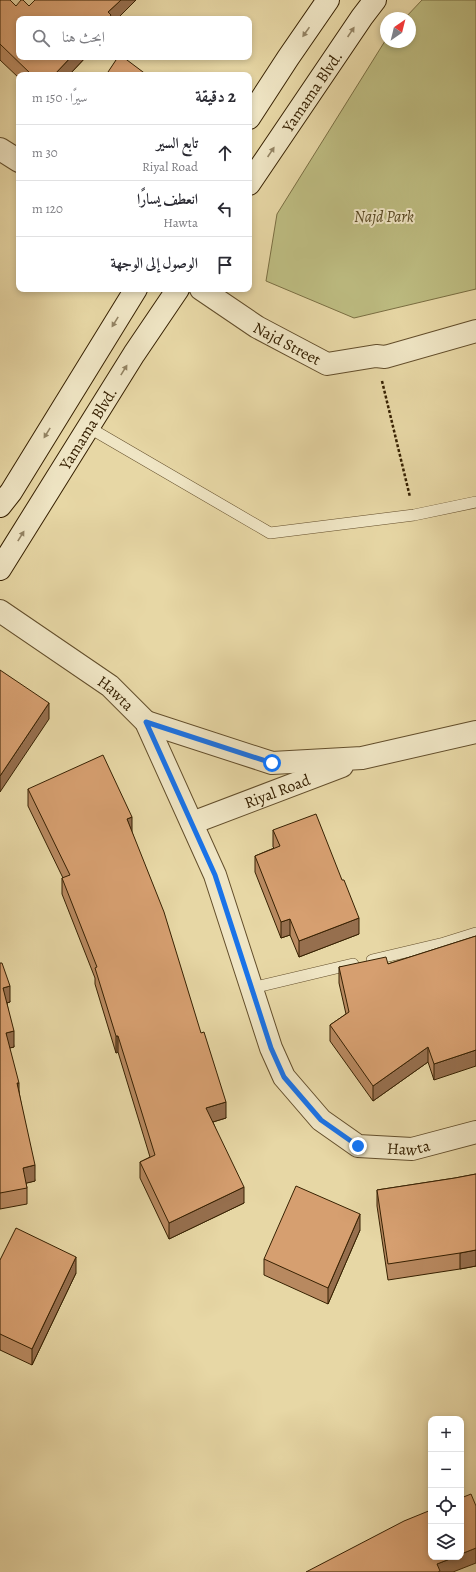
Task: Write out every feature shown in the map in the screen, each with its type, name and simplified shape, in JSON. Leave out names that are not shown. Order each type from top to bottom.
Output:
[{"type":"street","points":[[252,113],[328,0]]},
{"type":"street","name":"Yamama Blvd.","points":[[252,180],[375,0]]},
{"type":"street","points":[[0,149],[16,160]]},
{"type":"street","name":"Yamama Blvd.","points":[[0,506],[11,492],[134,292]]},
{"type":"street","name":"Yamama Blvd.","points":[[0,569],[134,354],[176,292]]},
{"type":"street","name":"Najd Street","points":[[205,292],[257,327],[327,364],[376,356],[384,357],[476,330]]},
{"type":"street","name":"Hawta","points":[[0,611],[110,686],[146,722],[215,875],[271,1048],[284,1077],[321,1120],[358,1146],[412,1149],[476,1132]]},
{"type":"street","name":"Riyal Road","points":[[146,722],[272,763],[362,758]]},
{"type":"street","name":"Riyal Road","points":[[192,823],[362,758],[476,732]]},
{"type":"lane","points":[[88,427],[270,533],[414,515],[476,502]]},
{"type":"lane","points":[[252,988],[444,943],[476,933]]},
{"type":"path","points":[[376,356],[414,515]]},
{"type":"green space","name":"Najd Park","points":[[422,0],[476,0],[476,289],[354,318],[266,281],[277,214],[380,48],[416,48],[416,12],[411,12]]},
{"type":"building","points":[[0,0],[10,0],[16,6],[21,0],[23,0],[29,6],[35,0],[121,0],[108,12],[110,16],[16,16],[16,60],[0,44]]},
{"type":"building","points":[[17,60],[68,60],[57,72],[29,72]]},
{"type":"building","points":[[116,60],[127,60],[143,72],[108,72]]},
{"type":"building","points":[[0,670],[49,703],[0,776]]},
{"type":"building","points":[[103,755],[132,817],[127,819],[164,912],[201,1033],[204,1032],[226,1102],[206,1108],[244,1187],[169,1223],[140,1162],[155,1155],[95,968],[97,967],[62,878],[70,875],[28,789]]},
{"type":"building","points":[[316,814],[359,918],[299,941],[290,919],[281,922],[255,856],[280,846],[273,830]]},
{"type":"building","points":[[476,936],[476,1050],[434,1064],[428,1047],[373,1086],[330,1025],[349,1012],[339,967],[386,957],[388,964]]},
{"type":"building","points":[[0,963],[2,963],[10,986],[3,988],[14,1031],[6,1033],[19,1083],[17,1083],[35,1165],[23,1168],[27,1188],[0,1193]]},
{"type":"building","points":[[476,1174],[476,1250],[388,1264],[377,1190]]},
{"type":"building","points":[[296,1186],[360,1214],[328,1288],[264,1259]]},
{"type":"building","points":[[16,1228],[76,1257],[32,1349],[0,1334],[0,1260]]},
{"type":"building","points":[[471,1494],[476,1506],[476,1548],[464,1553],[464,1524],[464,1497]]},
{"type":"building","points":[[428,1511],[428,1560],[447,1560],[437,1564],[440,1571],[306,1572],[404,1521]]},
{"type":"route","points":[[272,763],[146,722],[215,875],[271,1048],[284,1077],[321,1120],[358,1146]]}]
